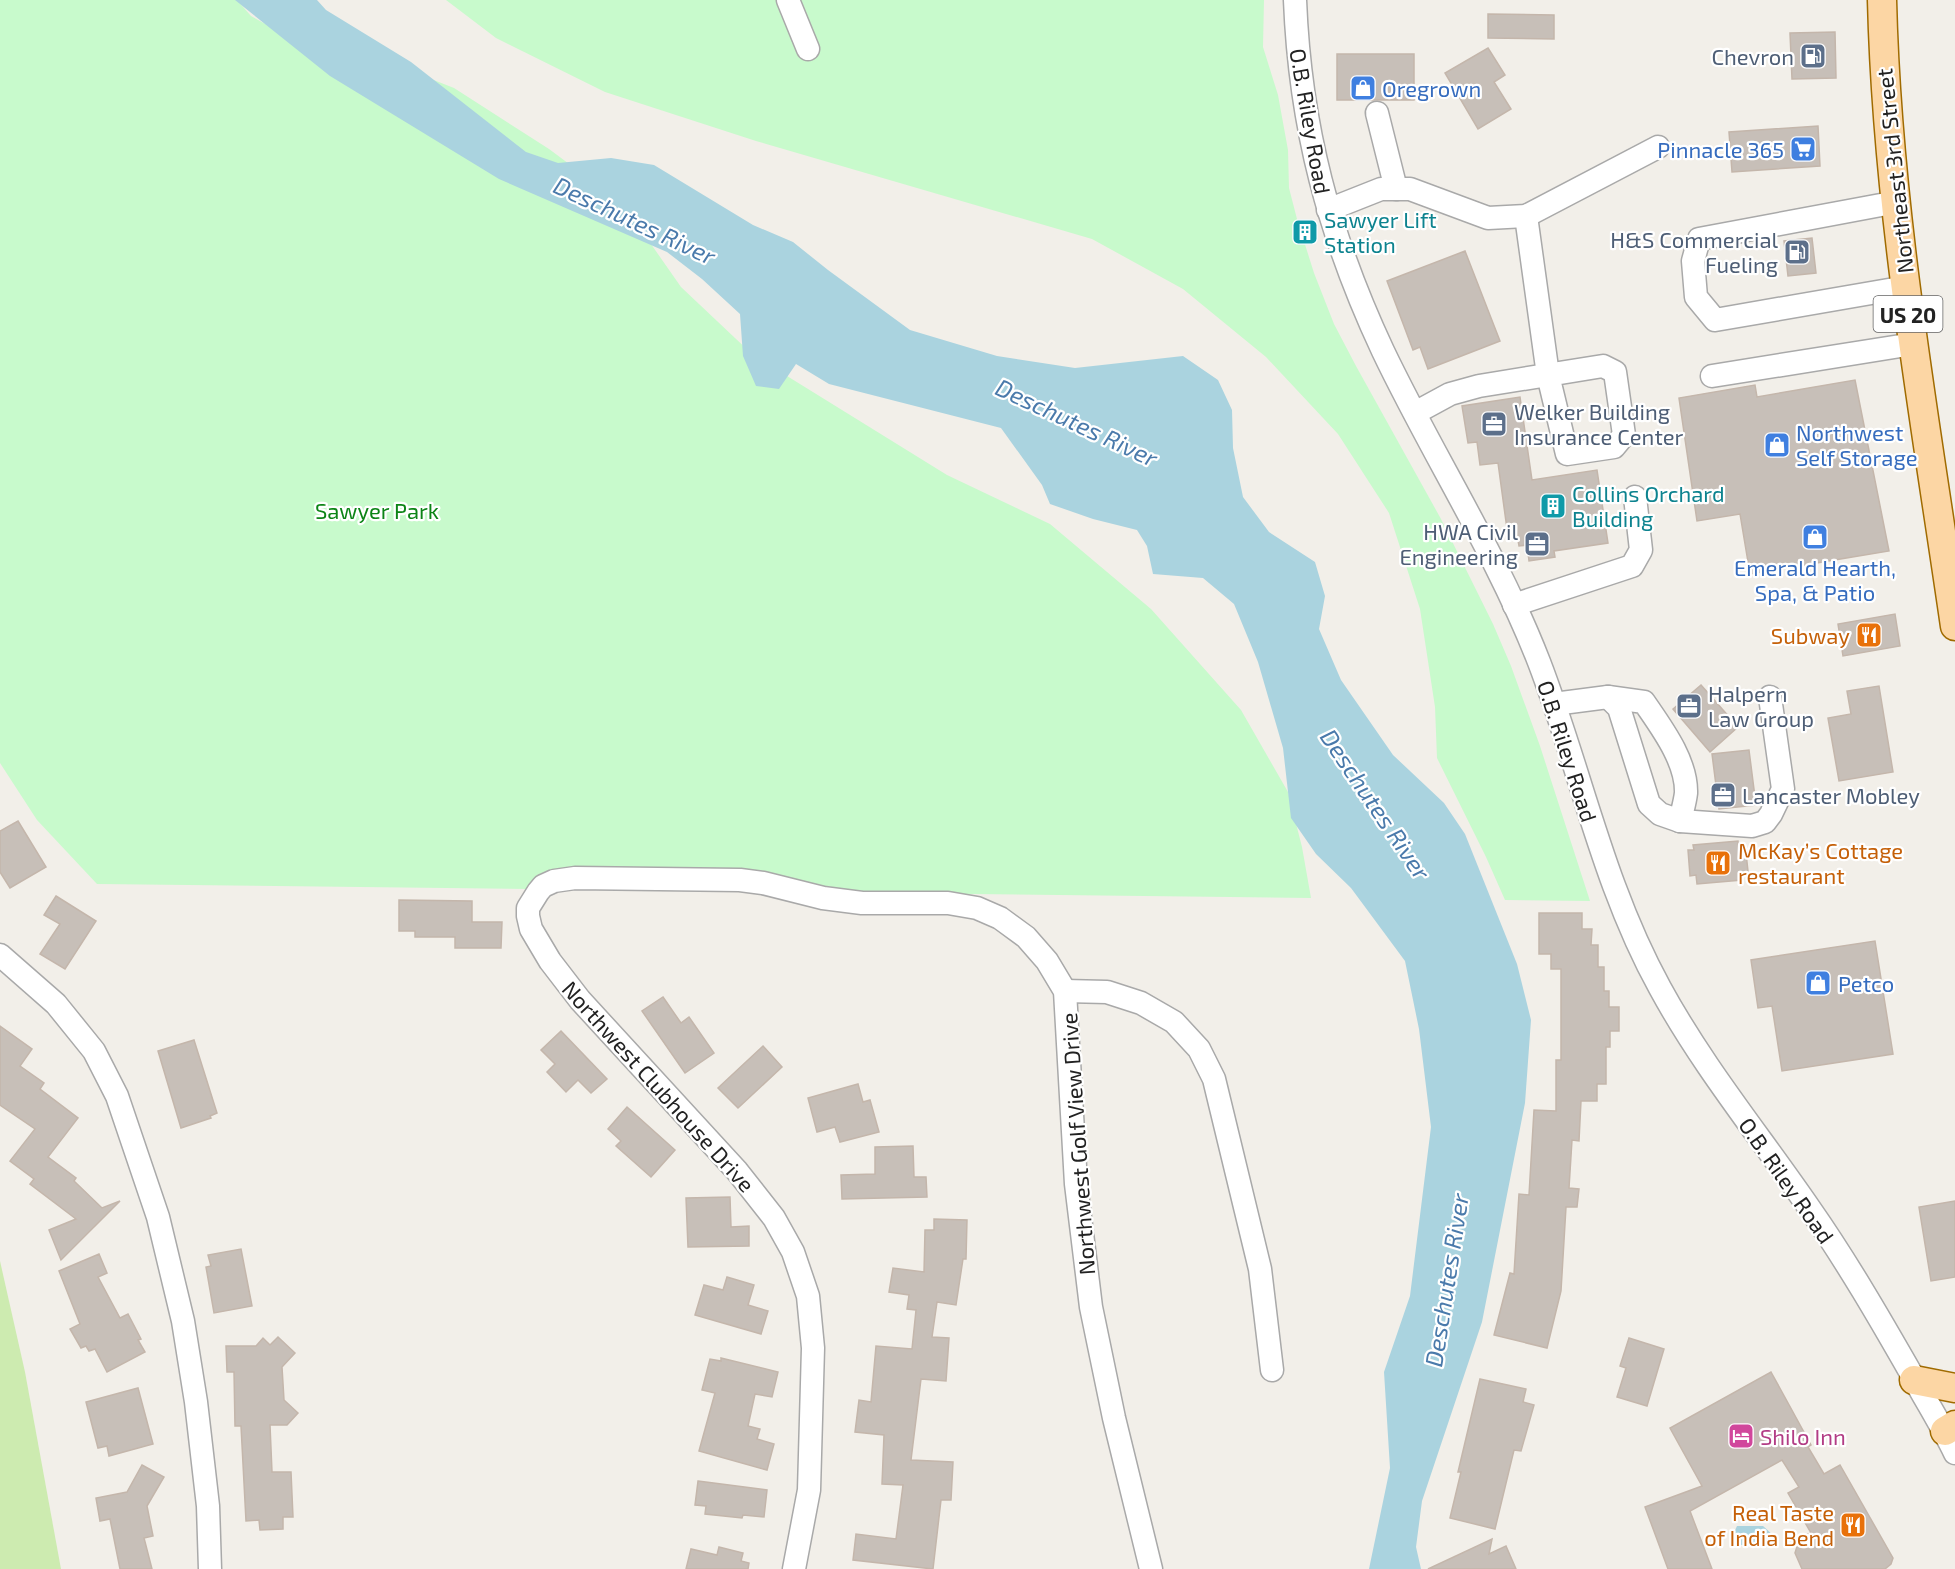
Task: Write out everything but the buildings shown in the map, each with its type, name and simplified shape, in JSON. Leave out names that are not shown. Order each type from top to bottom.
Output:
[{"type":"main road","name":"Northeast 3rd Street","points":[[1882,0],[1883,74],[1906,288],[1955,626]]},
{"type":"main road","points":[[1914,1380],[1955,1388]]},
{"type":"street","points":[[788,0],[808,49]]},
{"type":"street","name":"O.B. Riley Road","points":[[1295,0],[1296,37],[1313,153],[1328,210],[1358,294],[1384,352],[1514,605],[1539,662],[1620,906],[1660,990],[1722,1088],[1812,1211],[1860,1287],[1914,1380],[1952,1436]]},
{"type":"street","points":[[1377,113],[1396,189]]},
{"type":"street","points":[[1328,210],[1381,189],[1410,189],[1488,218],[1526,216],[1658,147]]},
{"type":"street","points":[[1897,202],[1699,239],[1693,261],[1696,297],[1716,321],[1906,288]]},
{"type":"street","points":[[1415,413],[1450,394],[1479,386],[1548,375],[1526,216]]},
{"type":"street","points":[[1712,376],[1913,344]]},
{"type":"street","points":[[1514,605],[1632,566],[1641,550],[1635,497]]},
{"type":"street","points":[[1554,704],[1608,696],[1644,702],[1662,728],[1680,761],[1686,791],[1680,821]]},
{"type":"street","points":[[1608,696],[1619,708],[1649,804],[1660,814],[1680,821],[1752,826],[1765,822],[1772,814],[1783,789],[1770,697]]},
{"type":"street","name":"Northwest Clubhouse Drive","points":[[794,1569],[809,1490],[813,1348],[808,1296],[794,1252],[774,1218],[737,1171],[580,1000],[550,961],[531,928],[528,908],[543,886],[554,881],[575,878],[741,880],[823,898]]},
{"type":"street","name":"Northwest Golf View Drive","points":[[823,898],[862,903],[948,903],[977,908],[1000,918],[1026,937],[1047,961],[1065,991],[1076,1184],[1091,1307],[1114,1418],[1150,1569]]},
{"type":"street","points":[[0,955],[56,1004],[94,1052],[117,1096],[158,1216],[183,1321],[196,1402],[208,1506],[210,1569]]},
{"type":"street","points":[[1065,991],[1107,992],[1140,1003],[1174,1022],[1199,1049],[1214,1079],[1260,1269],[1272,1370]]},
{"type":"green space","name":"Sawyer Park","points":[[0,0],[237,0],[251,16],[300,43],[370,55],[454,88],[549,149],[623,204],[681,287],[753,355],[947,475],[1050,524],[1151,609],[1241,710],[1288,792],[1302,847],[1311,898],[97,884],[37,820],[0,763]]},
{"type":"green space","points":[[446,0],[1264,0],[1263,47],[1278,95],[1288,150],[1289,188],[1314,273],[1334,324],[1441,519],[1493,624],[1540,746],[1590,901],[1505,900],[1437,758],[1435,707],[1420,609],[1389,513],[1338,434],[1266,357],[1183,289],[1092,239],[756,141],[605,92],[496,38]]},
{"type":"green space","points":[[0,1261],[25,1372],[61,1569],[0,1569]]},
{"type":"water","name":"Deschutes River","points":[[235,0],[317,0],[326,10],[411,62],[526,152],[558,163],[611,158],[654,165],[753,225],[793,242],[910,330],[997,356],[1075,368],[1183,356],[1218,380],[1232,410],[1233,448],[1243,497],[1269,532],[1315,562],[1325,596],[1319,629],[1341,680],[1393,755],[1444,803],[1465,834],[1517,964],[1531,1020],[1525,1103],[1482,1322],[1422,1501],[1416,1547],[1421,1569],[1369,1569],[1390,1468],[1384,1372],[1410,1296],[1431,1127],[1419,1029],[1405,961],[1351,888],[1316,854],[1291,818],[1283,748],[1258,662],[1234,604],[1203,578],[1153,574],[1147,546],[1137,530],[1093,519],[1050,504],[1042,485],[1001,428],[829,384],[796,364],[779,389],[756,386],[743,356],[740,314],[702,279],[667,252],[499,179],[330,76]]},
{"type":"water","points":[[1737,1526],[1763,1526],[1773,1535],[1768,1544],[1740,1545],[1732,1537]]},
{"type":"place","name":"Chevron","points":[[1813,56]]},
{"type":"place","name":"Oregrown","points":[[1363,88]]},
{"type":"place","name":"Pinnacle 365","points":[[1803,149]]},
{"type":"place","name":"Sawyer Lift Station","points":[[1305,232]]},
{"type":"place","name":"H&S Commercial Fueling","points":[[1797,252]]},
{"type":"place","name":"Welker Building Insurance Center","points":[[1494,424]]},
{"type":"place","name":"Northwest Self Storage","points":[[1777,445]]},
{"type":"place","name":"Collins Orchard Building","points":[[1553,506]]},
{"type":"place","name":"Emerald Hearth, Spa, & Patio","points":[[1815,537]]},
{"type":"place","name":"HWA Civil Engineering","points":[[1537,544]]},
{"type":"place","name":"Subway","points":[[1869,635]]},
{"type":"place","name":"Halpern Law Group","points":[[1689,706]]},
{"type":"place","name":"Lancaster Mobley","points":[[1723,795]]},
{"type":"place","name":"McKay’s Cottage restaurant","points":[[1718,863]]},
{"type":"place","name":"Petco","points":[[1818,983]]},
{"type":"place","name":"Shilo Inn","points":[[1741,1436]]},
{"type":"place","name":"Real Taste of India Bend","points":[[1853,1525]]}]
